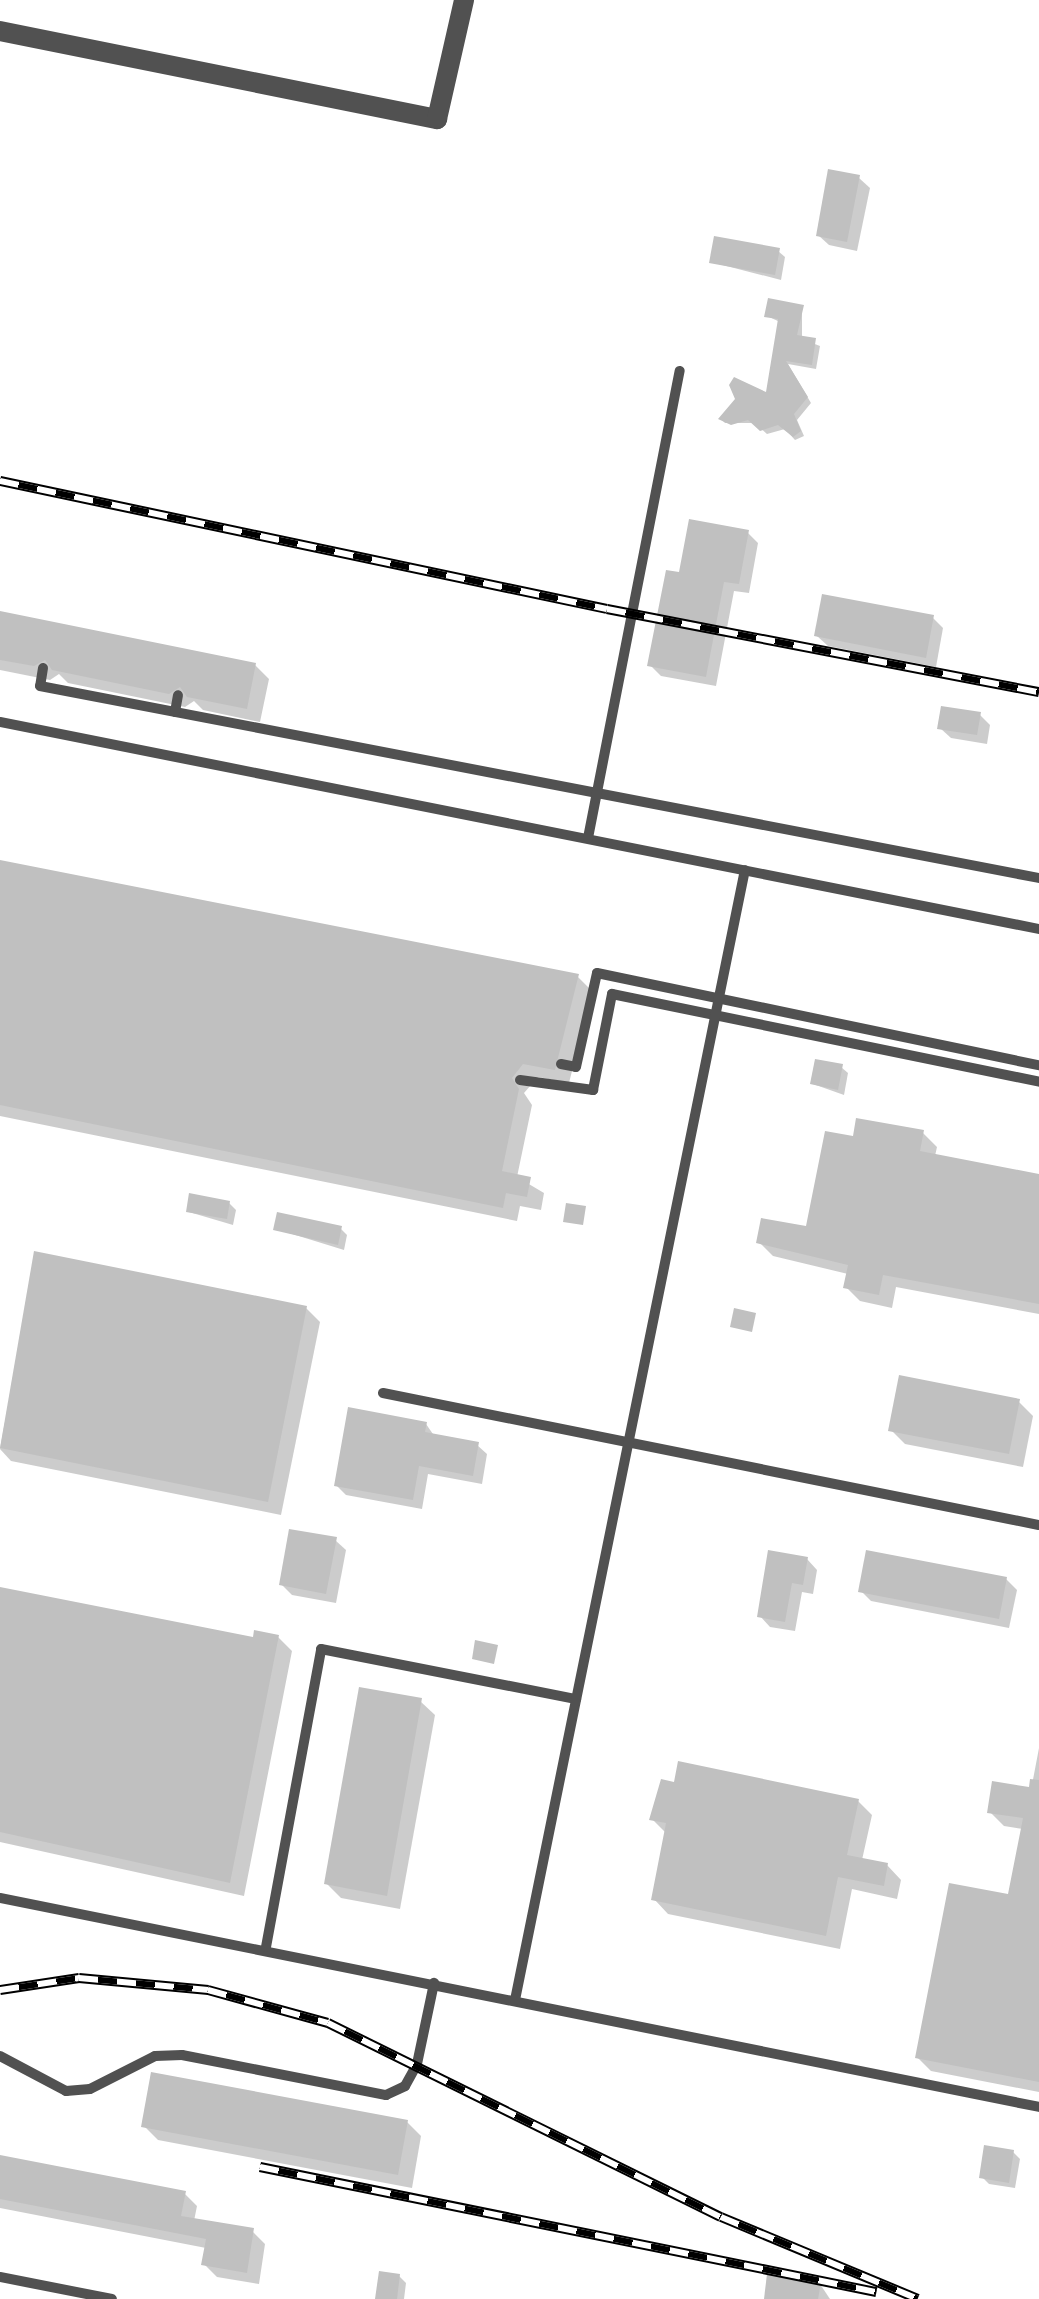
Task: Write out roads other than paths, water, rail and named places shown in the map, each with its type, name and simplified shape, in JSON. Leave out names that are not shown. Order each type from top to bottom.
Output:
[{"type":"street","points":[[0,31],[437,119],[464,0]]},
{"type":"lane","points":[[588,838],[680,370]]},
{"type":"lane","points":[[43,668],[40,686],[1039,878]]},
{"type":"lane","points":[[174,712],[178,695]]},
{"type":"lane","points":[[0,722],[1039,930]]},
{"type":"lane","points":[[515,2000],[745,870]]},
{"type":"lane","points":[[561,1064],[576,1068],[597,973],[1039,1065]]},
{"type":"lane","points":[[520,1080],[593,1090],[612,994],[1039,1082]]},
{"type":"lane","points":[[383,1394],[628,1438],[1039,1526]]},
{"type":"lane","points":[[266,1948],[322,1649],[576,1699]]},
{"type":"lane","points":[[0,1898],[266,1948],[1039,2107]]},
{"type":"lane","points":[[0,2056],[66,2091],[90,2089],[154,2056],[182,2055],[386,2095],[404,2086],[417,2064],[434,1983]]},
{"type":"lane","points":[[0,2277],[112,2299]]},
{"type":"railway","points":[[0,481],[607,609],[1039,692]]},
{"type":"railway","points":[[0,1990],[79,1978],[208,1990],[328,2023],[721,2217],[918,2299]]},
{"type":"railway","points":[[260,2167],[876,2292]]}]
